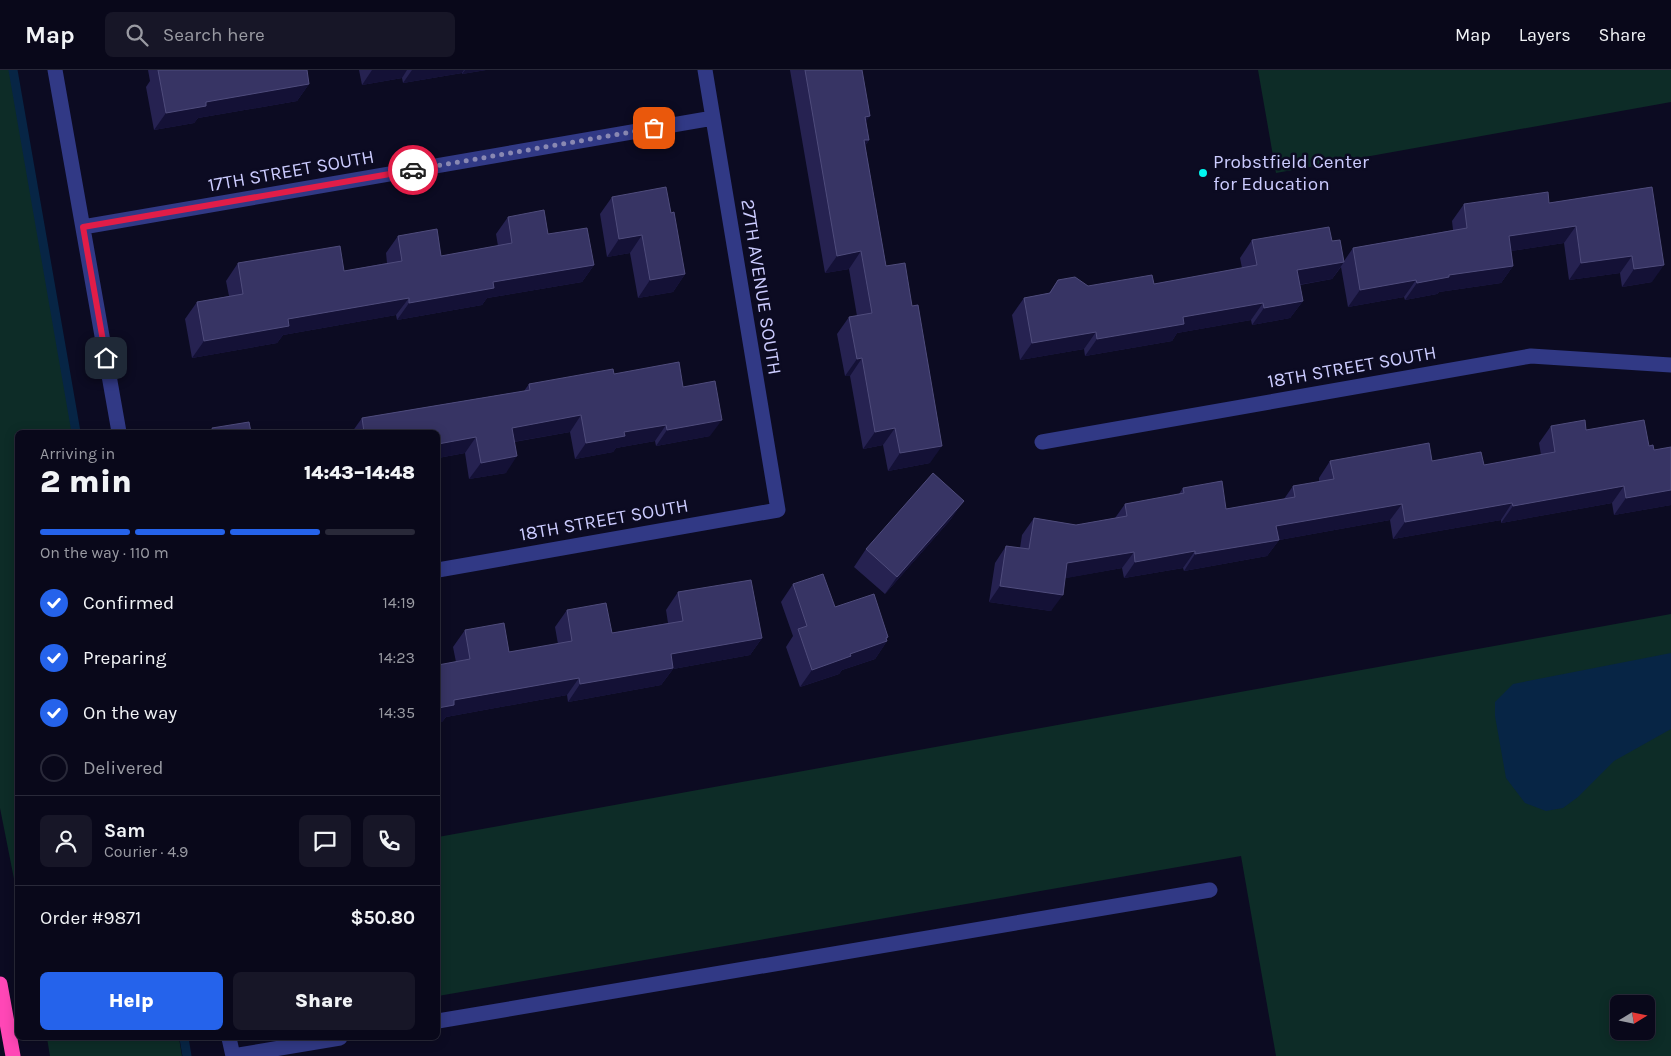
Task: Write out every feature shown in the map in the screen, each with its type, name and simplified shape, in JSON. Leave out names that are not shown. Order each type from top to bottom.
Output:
[{"type":"highway","points":[[0,984],[13,1056]]},
{"type":"street","points":[[55,70],[119,430]]},
{"type":"street","name":"27TH AVENUE SOUTH","points":[[705,70],[778,510]]},
{"type":"street","name":"17TH STREET SOUTH","points":[[83,227],[713,118]]},
{"type":"street","name":"18TH STREET SOUTH","points":[[1042,442],[1531,356],[1671,365]]},
{"type":"street","name":"18TH STREET SOUTH","points":[[440,570],[778,510]]},
{"type":"street","points":[[440,1021],[1210,890]]},
{"type":"street","points":[[229,1040],[233,1056],[328,1040]]},
{"type":"green space","points":[[0,70],[10,70],[74,430],[15,430],[15,884],[0,808]]},
{"type":"green space","points":[[1258,70],[1671,70],[1671,102],[1276,173]]},
{"type":"green space","points":[[1671,614],[1671,1056],[1276,1056],[1241,856],[440,996],[440,837]]},
{"type":"green space","points":[[47,1040],[179,1040],[182,1056],[50,1056]]},
{"type":"water","points":[[1671,653],[1671,729],[1614,761],[1578,797],[1563,808],[1546,811],[1525,803],[1506,778],[1495,716],[1495,702],[1513,684]]},
{"type":"building","points":[[158,70],[307,70],[309,84],[206,102],[206,106],[166,113]]},
{"type":"building","points":[[805,70],[862,70],[870,116],[865,117],[869,140],[864,140],[886,266],[905,263],[912,306],[918,305],[942,446],[900,453],[895,428],[875,432],[862,358],[857,359],[849,317],[872,313],[861,251],[837,256]]},
{"type":"building","points":[[666,187],[671,213],[674,212],[685,274],[650,280],[642,235],[619,239],[612,197]]},
{"type":"building","points":[[1652,187],[1664,265],[1634,269],[1632,256],[1581,263],[1576,226],[1509,236],[1513,266],[1449,275],[1449,277],[1417,283],[1416,280],[1360,290],[1353,248],[1467,228],[1464,204],[1548,192],[1549,203]]},
{"type":"building","points":[[544,210],[548,234],[587,228],[594,265],[493,282],[494,288],[409,303],[409,298],[288,319],[289,326],[204,341],[197,302],[243,294],[238,263],[340,246],[344,271],[402,261],[398,236],[437,229],[441,256],[512,243],[508,217]]},
{"type":"building","points":[[1329,227],[1332,241],[1340,240],[1344,262],[1297,270],[1303,301],[1264,308],[1263,303],[1183,317],[1184,324],[1097,339],[1096,332],[1032,343],[1024,298],[1050,293],[1058,280],[1075,277],[1088,286],[1152,275],[1154,284],[1257,265],[1252,240]]},
{"type":"building","points":[[679,362],[683,387],[715,381],[722,420],[667,430],[666,425],[624,432],[625,436],[586,443],[581,415],[512,428],[517,456],[481,463],[476,437],[440,444],[440,430],[364,430],[362,418],[530,390],[529,384],[613,369],[614,374]]},
{"type":"building","points":[[1585,420],[1586,430],[1644,420],[1649,446],[1653,445],[1654,450],[1671,447],[1671,490],[1626,498],[1624,486],[1513,506],[1512,503],[1405,522],[1402,504],[1276,526],[1279,540],[1195,554],[1195,551],[1135,562],[1134,552],[1067,563],[1063,595],[1000,586],[1006,546],[1029,549],[1034,518],[1076,525],[1127,516],[1125,504],[1184,493],[1183,488],[1222,481],[1226,509],[1295,497],[1293,486],[1334,479],[1330,461],[1429,443],[1432,461],[1481,452],[1484,465],[1555,452],[1551,426]]},
{"type":"building","points":[[249,422],[251,430],[212,430],[212,428]]},
{"type":"building","points":[[933,473],[964,501],[897,577],[866,549]]},
{"type":"building","points":[[823,574],[835,607],[874,594],[888,637],[886,638],[887,641],[812,670],[798,629],[807,626],[793,584]]},
{"type":"building","points":[[751,580],[762,638],[671,654],[673,668],[580,684],[579,678],[454,700],[454,705],[440,708],[440,665],[470,659],[465,630],[504,623],[509,652],[572,641],[567,610],[606,603],[612,633],[683,621],[678,592]]},
{"type":"waterway","points":[[13,70],[76,430]]},
{"type":"waterway","points":[[184,1040],[187,1056]]},
{"type":"way so far","points":[[413,170],[654,128]]},
{"type":"place","name":"Probstfield Center for Education","points":[[1203,173]]},
{"type":"route","points":[[106,358],[83,227],[413,170]]}]
